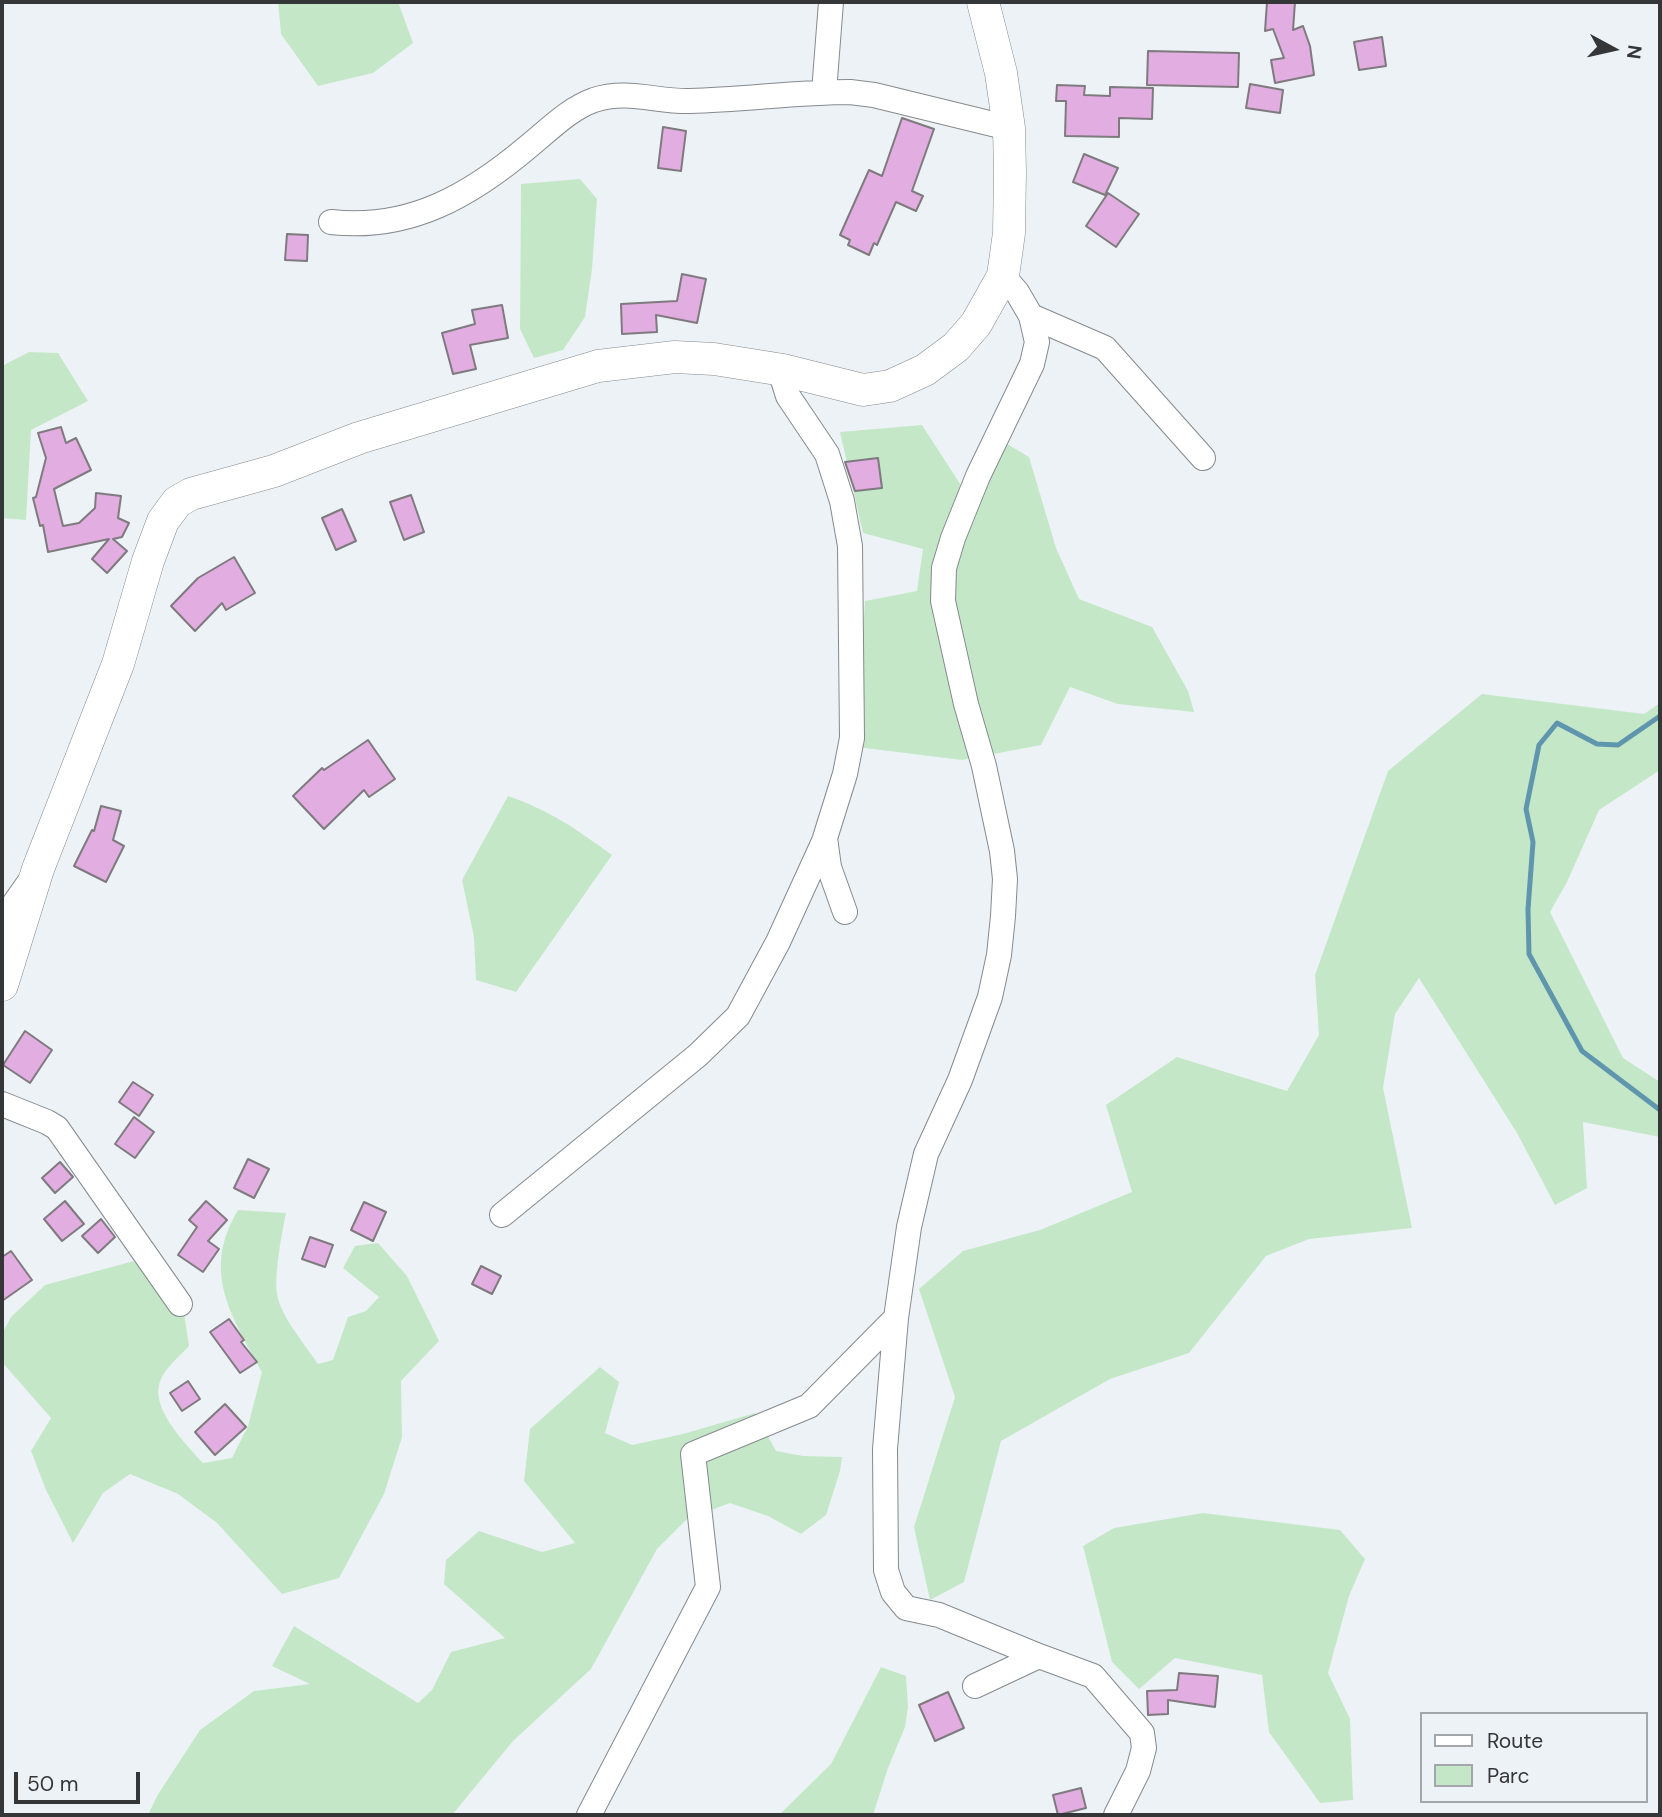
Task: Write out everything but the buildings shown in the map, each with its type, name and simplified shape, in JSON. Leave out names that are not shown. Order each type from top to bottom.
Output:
[{"type":"main road","points":[[2,985],[38,869],[118,664],[148,561],[163,520],[177,502],[191,494],[274,471],[359,438],[598,366],[675,357],[714,359],[783,370],[863,390],[890,386],[925,370],[956,347],[976,324],[1003,276],[1009,233],[1009,128],[1002,73],[983,2]]},
{"type":"street","points":[[824,92],[831,2]]},
{"type":"street","points":[[331,222],[359,225],[391,222],[456,198],[485,182],[564,116],[611,95],[687,101],[824,92],[874,95],[1009,128]]},
{"type":"street","points":[[1003,276],[1017,292],[1031,316],[1037,342],[1032,364],[978,477],[953,538],[944,568],[943,601],[1002,851],[1005,879],[999,955],[990,997],[975,1041],[926,1154],[916,1189],[896,1318],[885,1449],[886,1570],[893,1592],[906,1608],[939,1615],[1093,1676],[1142,1733],[1144,1748],[1123,1809]]},
{"type":"street","points":[[1031,316],[1105,348],[1203,458]]},
{"type":"street","points":[[502,1215],[698,1055],[738,1016],[779,942],[825,838],[845,774],[852,738],[850,546],[842,501],[827,454],[788,396],[783,370]]},
{"type":"street","points":[[825,838],[829,867],[845,912]]},
{"type":"street","points":[[2,921],[38,869]]},
{"type":"street","points":[[2,1104],[57,1128],[180,1304]]},
{"type":"street","points":[[589,1815],[708,1587],[693,1454],[809,1406],[896,1318]]},
{"type":"street","points":[[975,1686],[1039,1656]]},
{"type":"green space","points":[[278,2],[398,2],[413,43],[373,73],[318,86],[281,34]]},
{"type":"green space","points":[[580,179],[597,199],[592,269],[585,317],[563,350],[534,358],[520,329],[521,184]]},
{"type":"green space","points":[[29,352],[58,353],[88,401],[31,430],[26,520],[2,518],[2,366]]},
{"type":"green space","points":[[922,425],[975,507],[1004,442],[1029,457],[1056,548],[1079,599],[1152,627],[1188,691],[1194,712],[1118,704],[1070,687],[1041,745],[962,760],[857,747],[865,601],[917,591],[923,549],[863,533],[840,432]]},
{"type":"green space","points":[[1482,694],[1644,714],[1660,703],[1660,770],[1599,810],[1567,882],[1550,912],[1623,1058],[1660,1082],[1660,1137],[1583,1122],[1587,1188],[1555,1205],[1517,1133],[1419,978],[1395,1014],[1383,1088],[1412,1228],[1309,1239],[1266,1256],[1189,1353],[1110,1379],[1001,1441],[964,1582],[930,1600],[914,1527],[955,1397],[919,1289],[963,1251],[1040,1230],[1132,1192],[1106,1105],[1177,1057],[1287,1091],[1319,1035],[1315,975],[1388,771]]},
{"type":"green space","points":[[508,796],[563,821],[612,855],[516,992],[476,980],[474,937],[462,880]]},
{"type":"green space","points":[[238,1210],[286,1213],[277,1265],[277,1294],[288,1321],[318,1364],[333,1360],[348,1317],[366,1311],[379,1297],[343,1268],[355,1246],[378,1243],[407,1276],[439,1341],[401,1381],[402,1437],[384,1494],[339,1578],[282,1594],[217,1523],[178,1494],[130,1474],[103,1493],[73,1543],[46,1490],[31,1451],[51,1418],[2,1362],[2,1334],[11,1317],[45,1285],[134,1261],[184,1313],[189,1346],[161,1379],[158,1390],[164,1413],[203,1463],[232,1458],[248,1426],[262,1372],[231,1312],[221,1273],[227,1232]]},
{"type":"green space","points":[[600,1367],[619,1382],[605,1433],[632,1445],[683,1434],[755,1413],[776,1451],[803,1456],[842,1457],[826,1515],[801,1534],[768,1516],[730,1503],[687,1519],[657,1549],[591,1669],[513,1741],[452,1815],[148,1815],[157,1796],[200,1730],[254,1691],[310,1684],[272,1666],[294,1626],[418,1703],[432,1690],[451,1652],[505,1638],[444,1584],[446,1560],[479,1531],[542,1552],[575,1543],[524,1481],[530,1429]]},
{"type":"green space","points":[[1203,1513],[1340,1530],[1365,1559],[1349,1596],[1328,1673],[1350,1719],[1353,1800],[1320,1803],[1269,1732],[1262,1675],[1175,1658],[1139,1689],[1112,1662],[1083,1546],[1114,1528]]},
{"type":"green space","points":[[881,1667],[906,1676],[908,1707],[905,1727],[873,1815],[779,1815],[831,1764]]},
{"type":"waterway","points":[[1660,716],[1618,745],[1597,744],[1557,723],[1539,745],[1526,809],[1533,842],[1528,909],[1529,954],[1582,1051],[1660,1110]]}]
